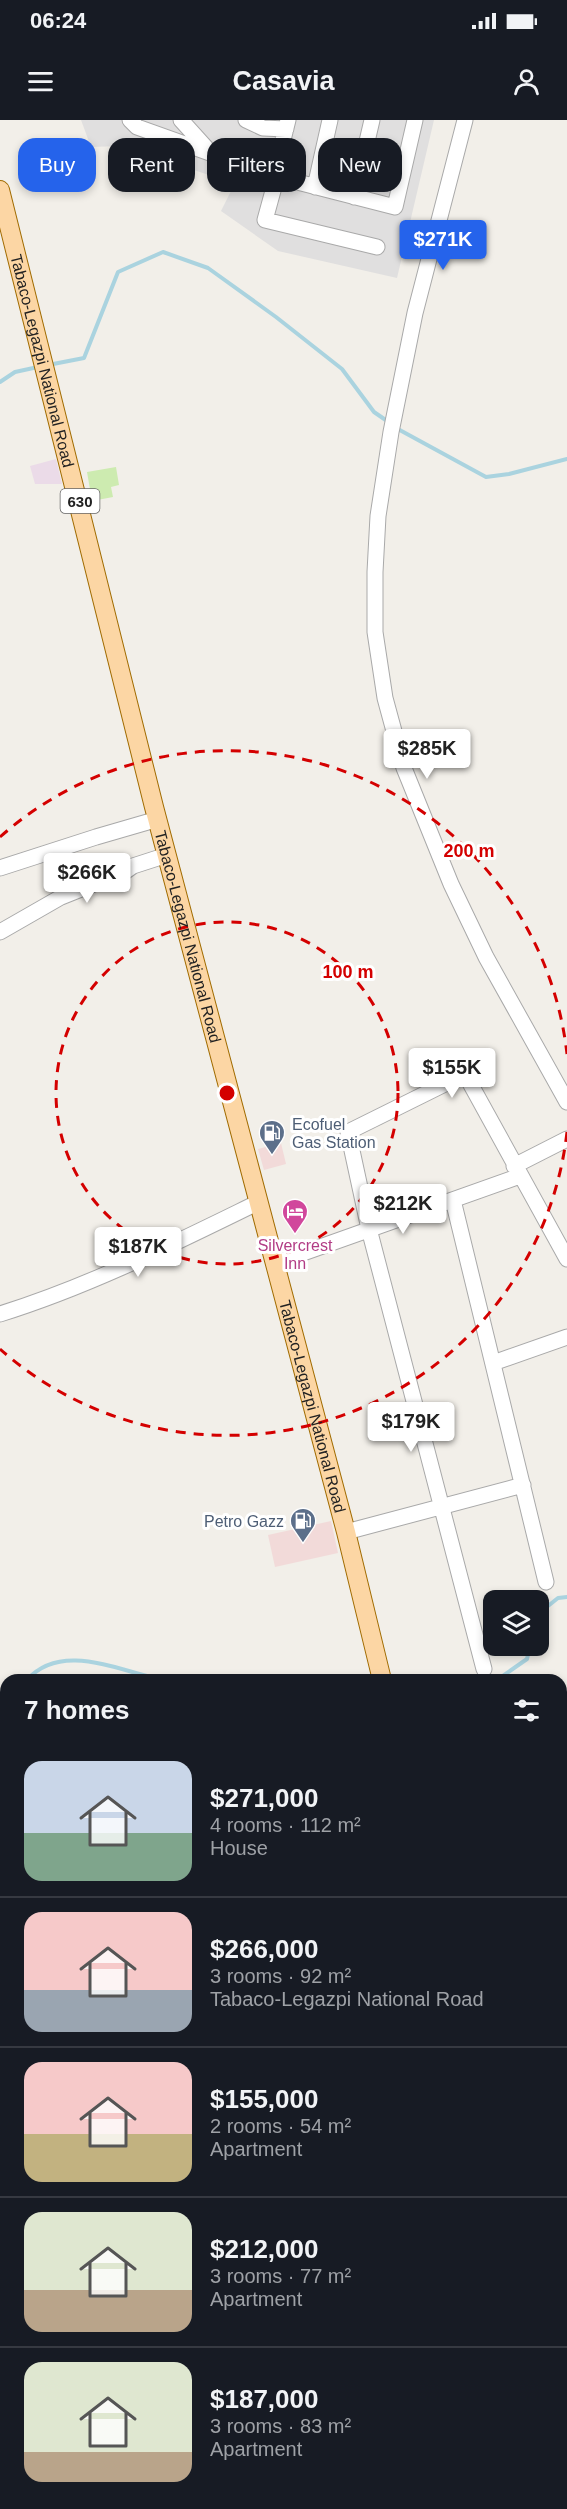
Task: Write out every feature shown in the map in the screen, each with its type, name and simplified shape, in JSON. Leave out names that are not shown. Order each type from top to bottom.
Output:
[{"type":"main road","name":"Tabaco-Legazpi National Road","points":[[0,190],[167,855],[346,1532],[381,1674]]},
{"type":"street","points":[[130,120],[137,127],[207,152]]},
{"type":"street","points":[[181,120],[207,150]]},
{"type":"street","points":[[246,120],[263,128],[287,124]]},
{"type":"street","points":[[315,186],[330,120]]},
{"type":"street","points":[[354,197],[372,120]]},
{"type":"street","points":[[306,184],[395,207],[415,120]]},
{"type":"street","points":[[465,120],[415,313],[391,432],[378,516],[375,632],[385,698],[404,768],[452,884],[486,957],[567,1102]]},
{"type":"street","points":[[272,192],[265,220],[377,247]]},
{"type":"street","points":[[0,868],[158,819]]},
{"type":"street","points":[[0,932],[61,897],[126,871],[133,866],[167,855]]},
{"type":"street","points":[[484,1669],[369,1229],[348,1132],[465,1074],[567,1259]]},
{"type":"street","points":[[275,1263],[453,1200],[517,1171],[567,1139]]},
{"type":"street","points":[[453,1200],[546,1582]]},
{"type":"street","points":[[0,1314],[85,1283],[162,1250],[259,1202]]},
{"type":"street","points":[[493,1363],[567,1337]]},
{"type":"street","points":[[346,1532],[523,1485]]},
{"type":"shaded area","points":[[81,120],[434,120],[397,278],[278,251],[221,211],[230,192],[306,192],[306,138],[207,138],[207,174],[195,170],[195,138],[108,138],[108,146],[96,147],[96,138],[88,138]]},
{"type":"shaded area","points":[[56,459],[62,484],[35,484],[30,466]]},
{"type":"shaded area","points":[[281,1143],[286,1164],[264,1170],[258,1149]]},
{"type":"shaded area","points":[[331,1521],[338,1553],[275,1567],[268,1535]]},
{"type":"green space","points":[[116,467],[119,485],[111,487],[113,497],[92,501],[87,472]]},
{"type":"waterway","points":[[48,365],[84,358],[118,272],[163,252],[208,268],[276,317],[342,369],[374,412],[390,423]]},
{"type":"waterway","points":[[0,382],[15,372],[38,367]]},
{"type":"waterway","points":[[396,428],[486,477],[509,474],[567,459]]},
{"type":"waterway","points":[[549,1605],[558,1598],[567,1597]]},
{"type":"waterway","points":[[506,1674],[527,1659],[528,1656]]},
{"type":"waterway","points":[[34,1674],[53,1663],[68,1661],[84,1661],[139,1674]]},
{"type":"place","name":"Ecofuel Gas Station","points":[[272,1156]]},
{"type":"place","name":"Silvercrest Inn","points":[[295,1235]]},
{"type":"place","name":"Petro Gazz","points":[[303,1544]]}]
